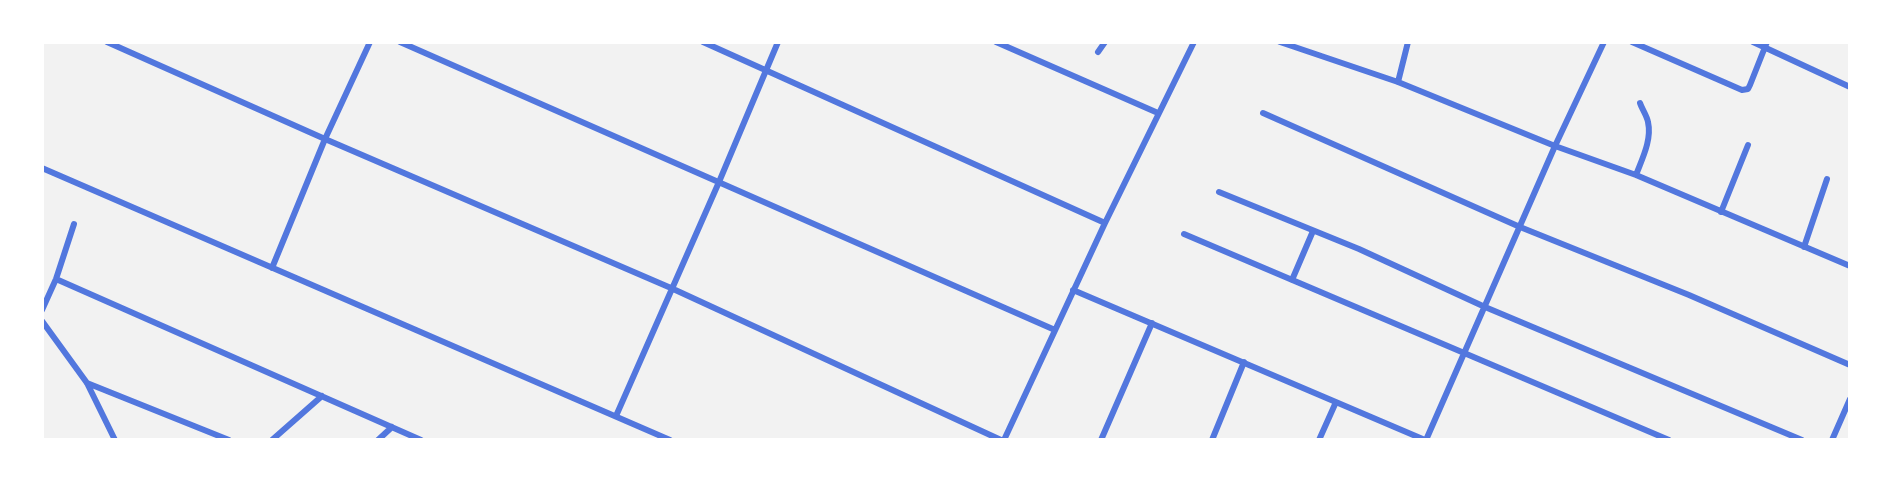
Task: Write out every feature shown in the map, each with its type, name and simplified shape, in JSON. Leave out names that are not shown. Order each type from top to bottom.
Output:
[{"type":"street","points":[[107,42],[671,288],[1002,440],[1158,112],[1194,42]]},
{"type":"street","points":[[272,268],[325,139],[370,42]]},
{"type":"street","points":[[400,42],[1055,330]]},
{"type":"street","points":[[703,42],[1105,223]]},
{"type":"street","points":[[616,416],[778,42]]},
{"type":"street","points":[[996,42],[1158,112]]},
{"type":"street","points":[[1098,52],[1105,42]]},
{"type":"street","points":[[1280,42],[1398,82],[1555,146],[1636,175],[1850,266]]},
{"type":"street","points":[[1398,82],[1408,42]]},
{"type":"street","points":[[1073,290],[1426,440],[1555,146],[1604,42]]},
{"type":"street","points":[[1632,42],[1742,90],[1748,89],[1766,45]]},
{"type":"street","points":[[1753,42],[1766,45],[1850,87]]},
{"type":"street","points":[[1636,175],[1647,145],[1648,135],[1648,122],[1640,103]]},
{"type":"street","points":[[1263,113],[1520,227],[1689,295],[1850,365]]},
{"type":"street","points":[[1721,212],[1748,145]]},
{"type":"street","points":[[42,168],[670,440]]},
{"type":"street","points":[[1804,247],[1827,178]]},
{"type":"street","points":[[1219,192],[1359,249],[1485,307],[1802,440]]},
{"type":"street","points":[[42,310],[56,279],[74,224]]},
{"type":"street","points":[[1292,280],[1313,231]]},
{"type":"street","points":[[1184,234],[1669,440]]},
{"type":"street","points":[[56,279],[421,440]]},
{"type":"street","points":[[42,321],[87,383],[115,440]]},
{"type":"street","points":[[1101,440],[1152,323]]},
{"type":"street","points":[[1212,440],[1244,362]]},
{"type":"street","points":[[87,383],[229,440]]},
{"type":"street","points":[[272,440],[322,396]]},
{"type":"street","points":[[1832,440],[1850,399]]},
{"type":"street","points":[[1319,440],[1335,402]]},
{"type":"street","points":[[378,440],[392,427]]}]
